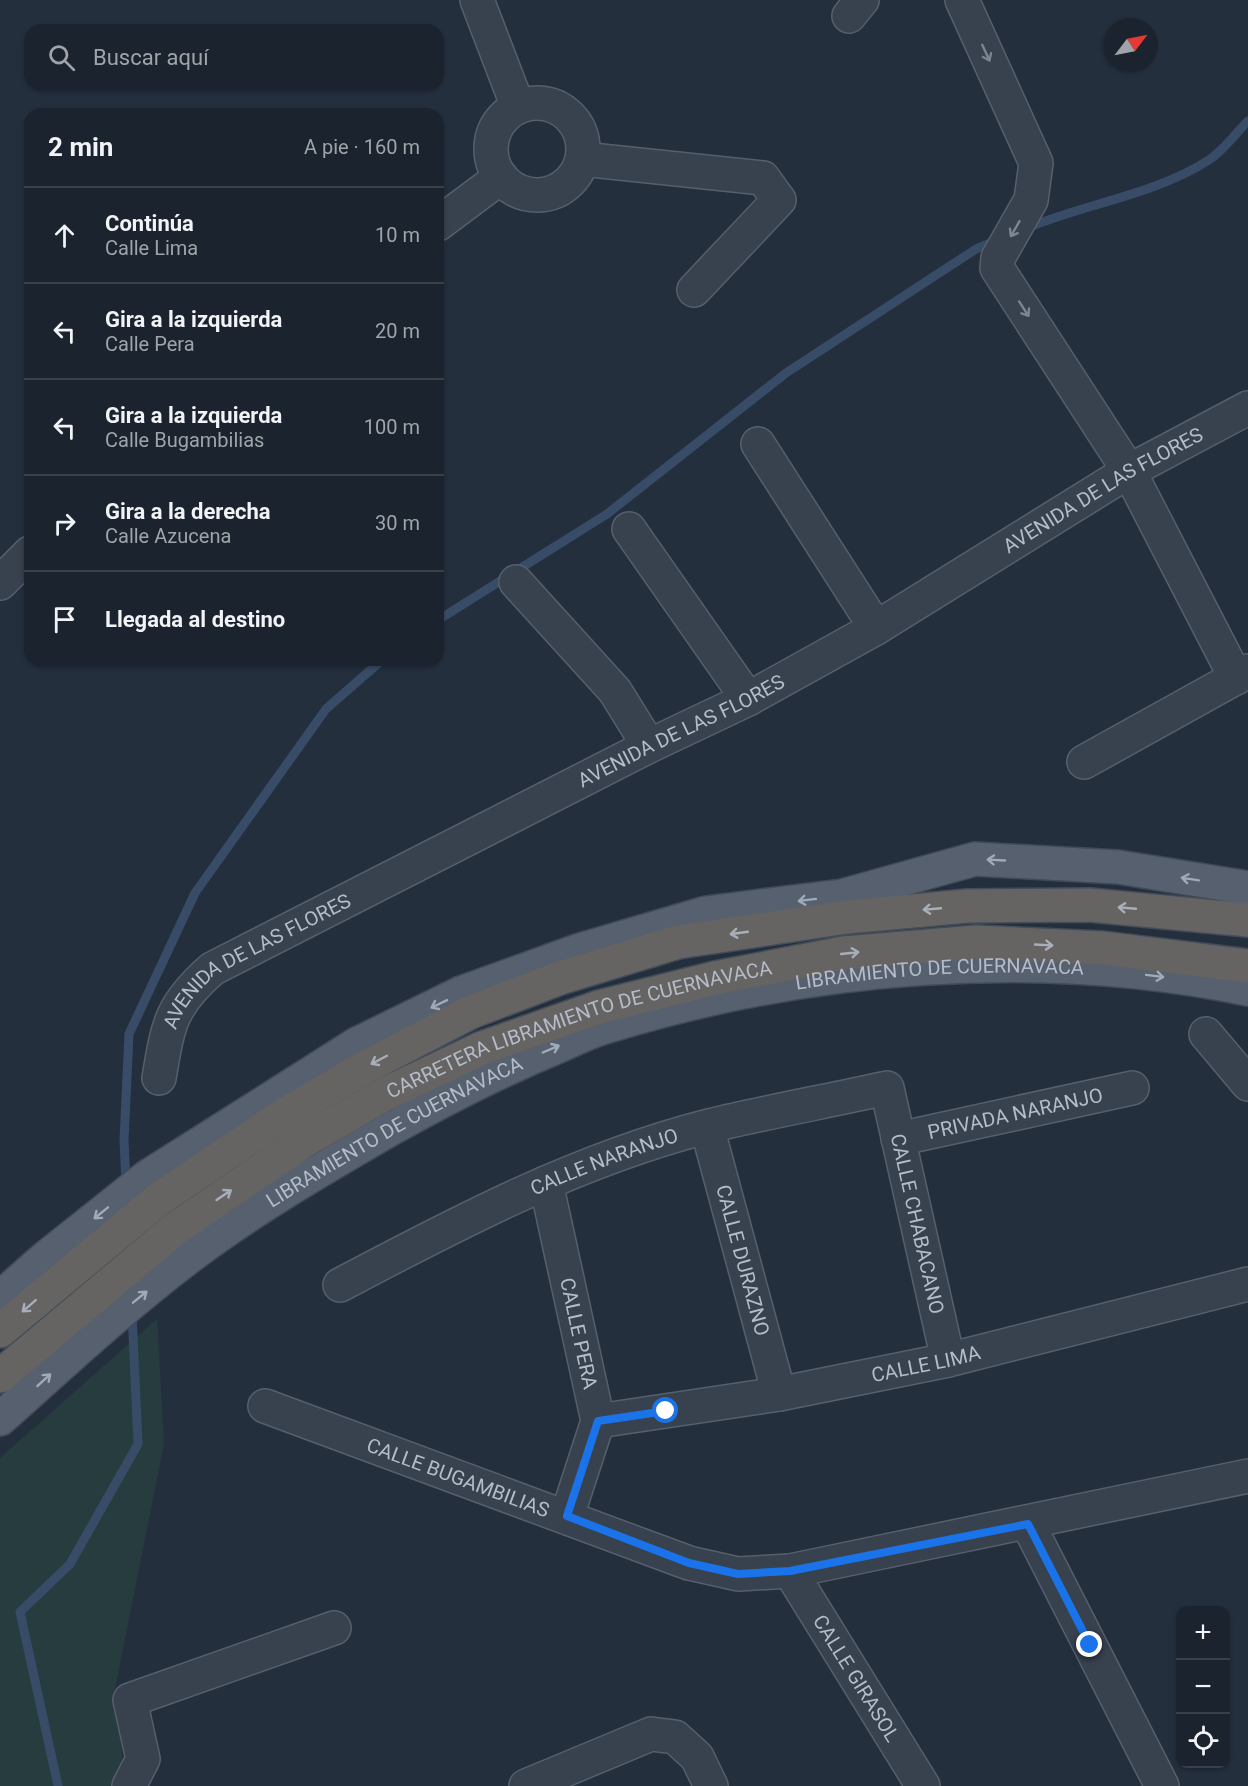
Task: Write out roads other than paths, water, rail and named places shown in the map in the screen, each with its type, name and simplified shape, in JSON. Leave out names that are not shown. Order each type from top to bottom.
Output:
[{"type":"highway","name":"CARRETERA LIBRAMIENTO DE CUERNAVACA","points":[[0,1331],[51,1270],[153,1188],[366,1067],[471,1012],[560,978],[678,942],[847,917],[967,906],[1090,905],[1248,920]]},
{"type":"highway","name":"CARRETERA LIBRAMIENTO DE CUERNAVACA","points":[[0,1376],[86,1322],[304,1141],[385,1095],[482,1048],[599,1007],[715,978],[844,953],[976,942],[1102,948],[1248,966]]},
{"type":"main road","points":[[153,1188],[357,1044],[461,993],[580,950],[706,913],[842,896],[975,859],[1118,867],[1248,888]]},
{"type":"main road","name":"LIBRAMIENTO DE CUERNAVACA","points":[[183,1242],[319,1170],[493,1073],[603,1027],[721,998],[850,975],[979,966],[1102,969],[1248,989]]},
{"type":"main road","points":[[0,1298],[51,1270]]},
{"type":"main road","points":[[0,1419],[86,1322]]},
{"type":"street","points":[[477,0],[518,107]]},
{"type":"street","points":[[962,0],[1036,163],[1031,200],[998,258],[997,268],[1129,471],[1242,674],[1084,762]]},
{"type":"street","points":[[545,103],[559,108],[573,120],[582,139],[582,159],[570,181],[560,189],[546,194],[531,194],[515,189],[501,177],[494,164],[491,148],[496,128],[505,116],[518,107],[545,103]]},
{"type":"street","points":[[582,159],[763,178],[779,200],[694,290]]},
{"type":"street","points":[[444,220],[501,177]]},
{"type":"street","name":"AVENIDA DE LAS FLORES","points":[[159,1078],[169,1022],[191,988],[212,969],[649,746],[748,699],[876,628],[1129,471],[1248,408]]},
{"type":"street","points":[[758,444],[876,628]]},
{"type":"street","points":[[629,529],[748,699]]},
{"type":"street","points":[[0,583],[24,559]]},
{"type":"street","points":[[516,582],[615,691],[649,746]]},
{"type":"street","points":[[1206,1034],[1248,1084]]},
{"type":"street","name":"CALLE NARANJO","points":[[340,1285],[444,1230],[546,1183],[635,1150],[707,1127],[887,1088]]},
{"type":"street","name":"CALLE CHABACANO","points":[[887,1088],[948,1360]]},
{"type":"street","name":"PRIVADA NARANJO","points":[[898,1139],[1132,1088]]},
{"type":"street","name":"CALLE DURAZNO","points":[[707,1127],[779,1394]]},
{"type":"street","name":"CALLE PERA","points":[[546,1183],[598,1421]]},
{"type":"street","name":"CALLE LIMA","points":[[598,1421],[779,1394],[948,1360],[1248,1284]]},
{"type":"street","name":"CALLE BUGAMBILIAS","points":[[265,1406],[689,1563],[738,1574],[790,1571],[1028,1524],[1248,1476]]},
{"type":"street","points":[[567,1516],[598,1421]]},
{"type":"street","points":[[1028,1524],[1162,1786]]},
{"type":"street","name":"CALLE GIRASOL","points":[[790,1571],[917,1784]]},
{"type":"street","points":[[129,1786],[143,1759],[130,1700],[334,1628]]},
{"type":"street","points":[[526,1786],[651,1734],[675,1737],[697,1757],[711,1786]]},
{"type":"waterway","points":[[1027,228],[1143,190],[1188,172],[1214,156],[1248,121]]},
{"type":"waterway","points":[[444,616],[607,514],[786,373],[976,249],[998,240]]},
{"type":"waterway","points":[[126,1184],[124,1140],[129,1034],[195,893],[326,709],[375,666]]},
{"type":"waterway","points":[[58,1786],[20,1612],[70,1564],[138,1444],[132,1312]]}]
